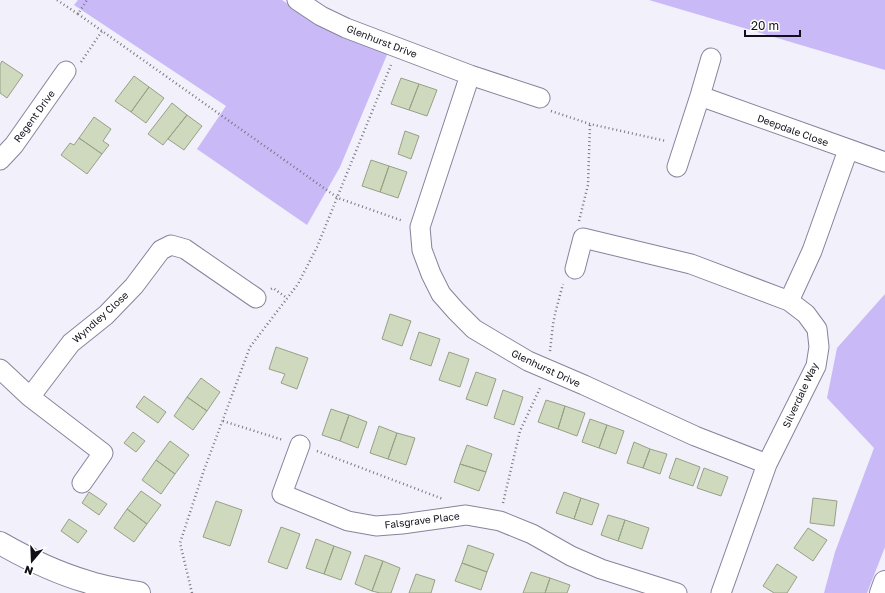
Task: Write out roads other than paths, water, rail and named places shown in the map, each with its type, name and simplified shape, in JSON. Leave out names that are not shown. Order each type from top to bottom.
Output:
[{"type":"street","name":"Glenhurst Drive","points":[[297,0],[321,16],[346,28],[470,75],[540,98]]},
{"type":"street","points":[[677,167],[711,58]]},
{"type":"street","name":"Regent Drive","points":[[0,160],[14,145],[66,71]]},
{"type":"street","name":"Glenhurst Drive","points":[[470,75],[420,227],[422,250],[431,274],[441,294],[474,329],[528,361],[695,436],[767,464]]},
{"type":"street","name":"Deepdale Close","points":[[700,96],[885,162]]},
{"type":"street","points":[[788,301],[812,251],[848,150]]},
{"type":"street","name":"Silverdale Way","points":[[575,269],[583,238],[691,264],[788,301],[806,314],[817,329],[819,348],[816,366],[767,464],[721,593]]},
{"type":"street","name":"Wyndley Close","points":[[30,397],[70,343],[106,315],[134,286],[161,250],[171,245],[185,249],[256,298]]},
{"type":"street","points":[[0,369],[30,397],[103,454],[82,483]]},
{"type":"street","name":"Falsgrave Place","points":[[300,445],[282,494],[348,521],[376,526],[466,515],[500,521],[532,534],[571,556],[601,569],[677,593]]},
{"type":"street","points":[[0,543],[24,557],[55,571],[86,582],[140,593]]},
{"type":"street","points":[[881,593],[885,582]]}]
